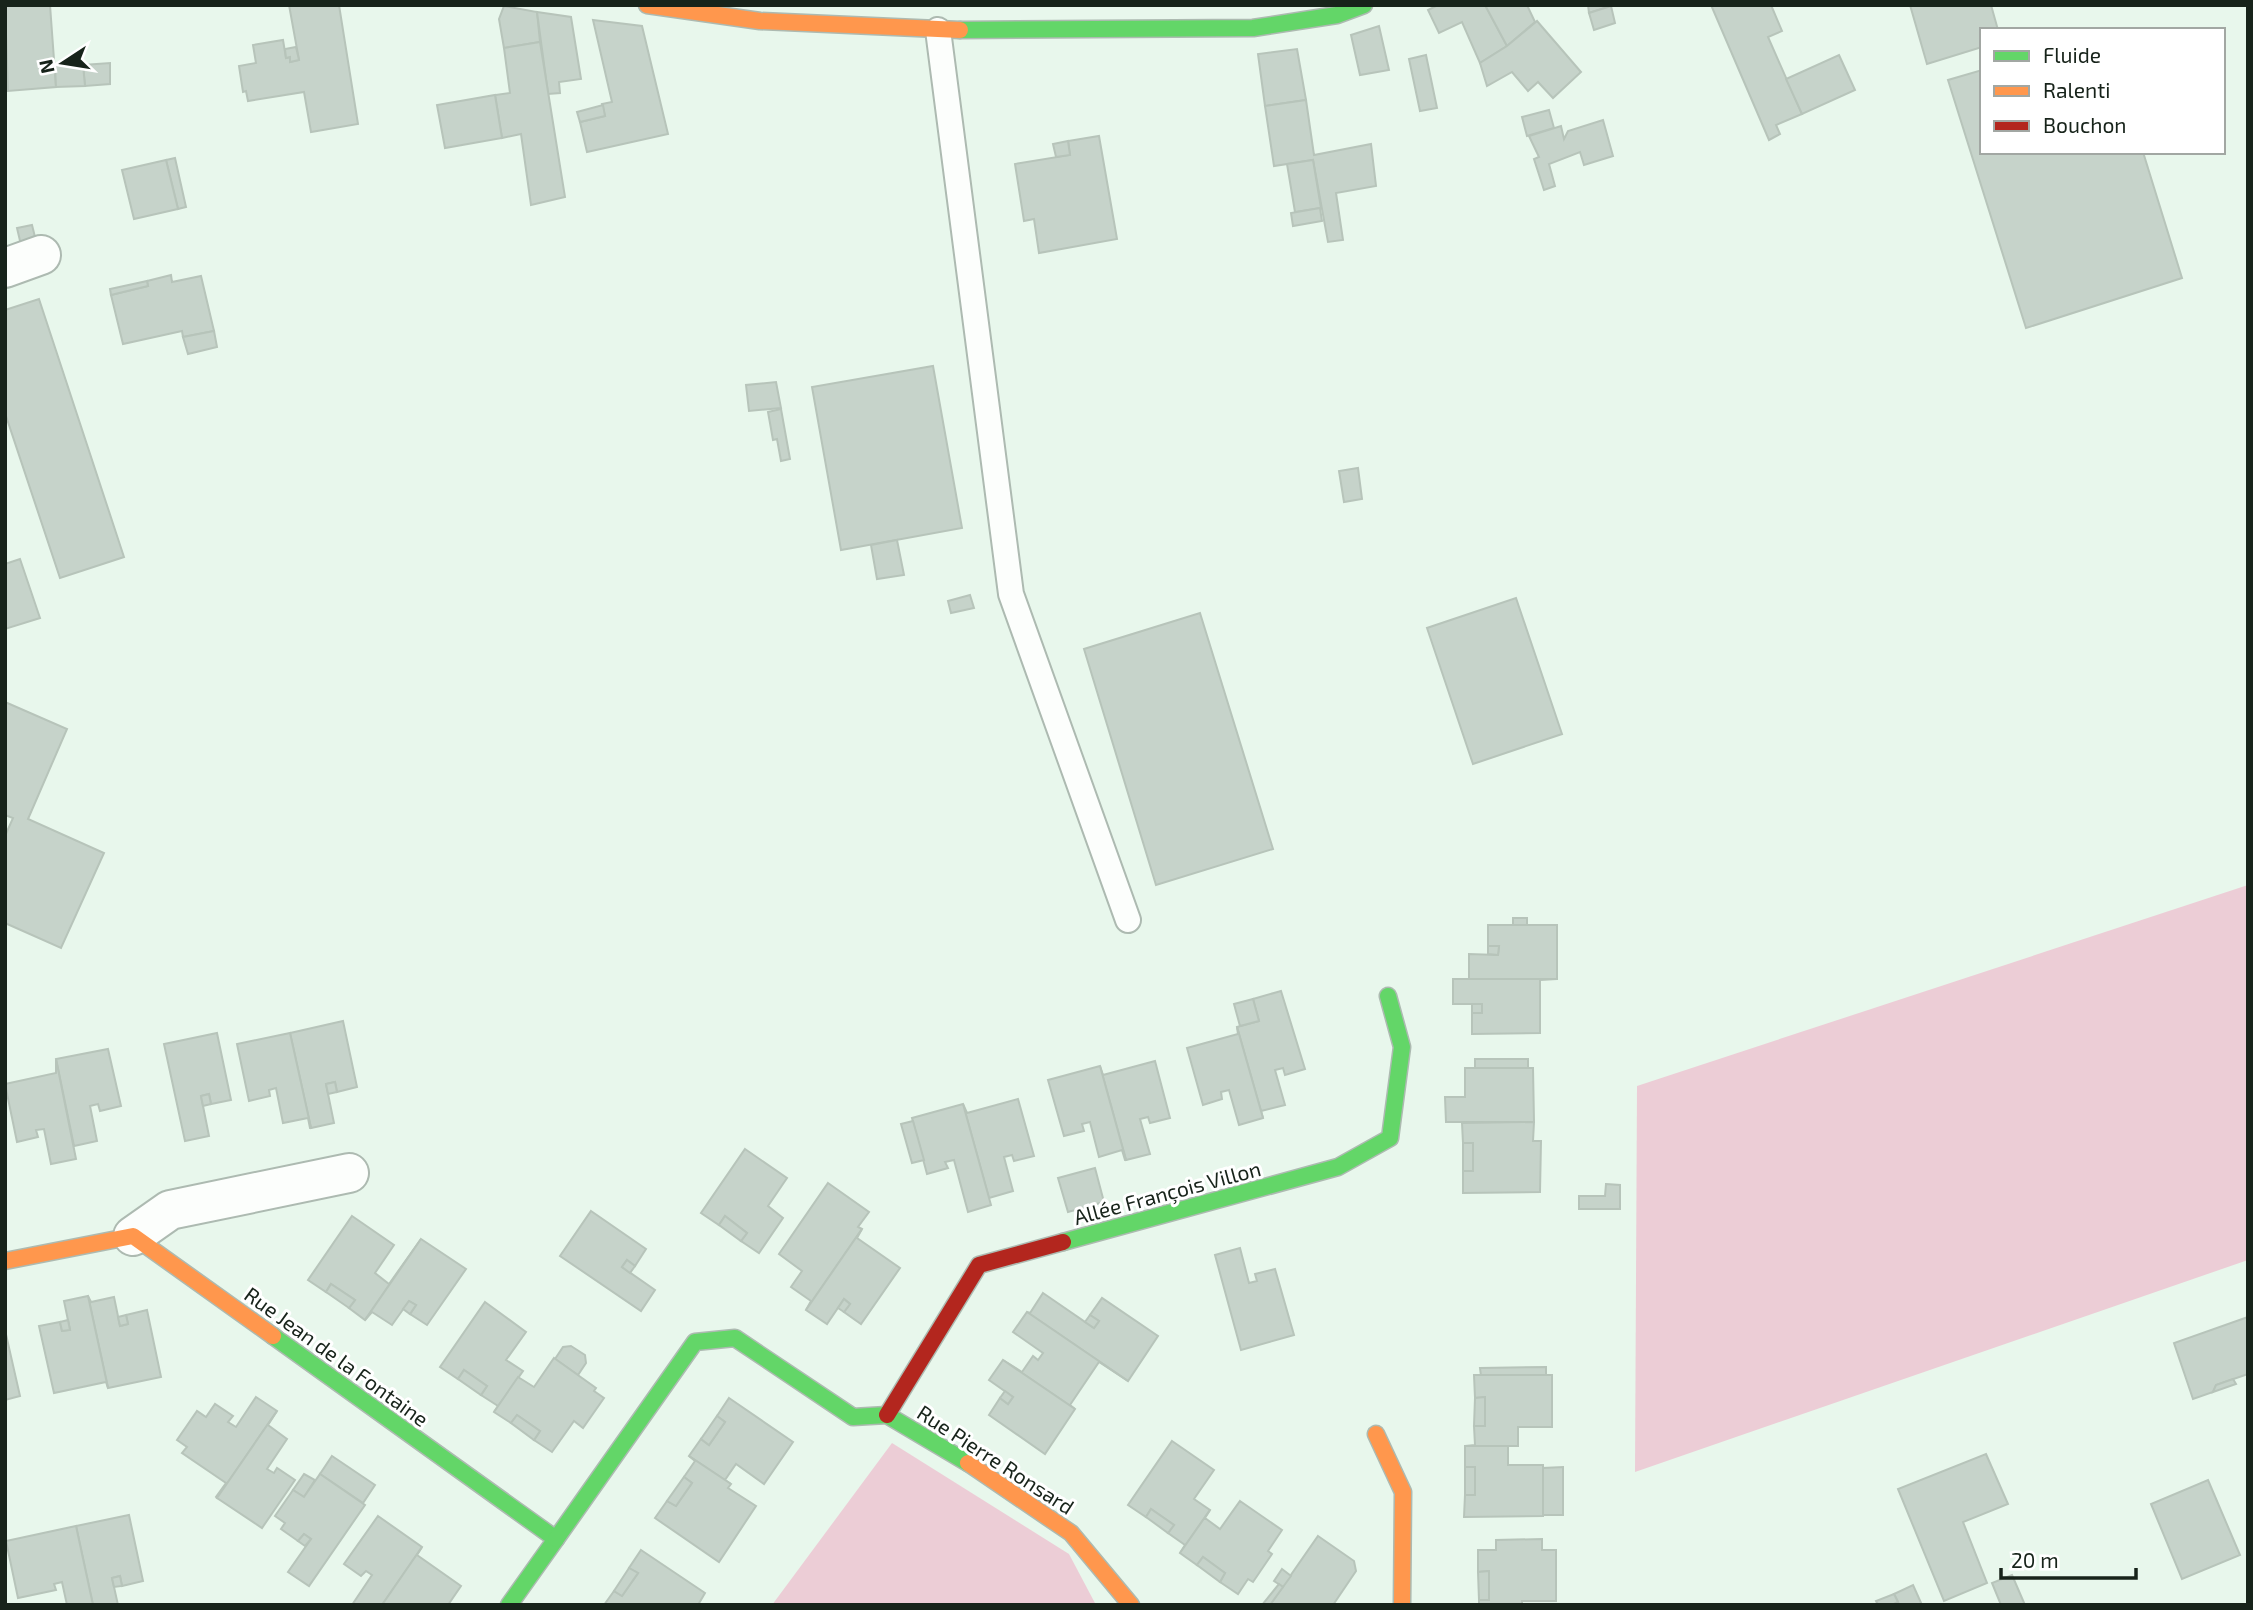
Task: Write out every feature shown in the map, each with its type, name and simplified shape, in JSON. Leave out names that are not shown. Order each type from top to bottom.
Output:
[{"type":"street","points":[[647,5],[760,21],[937,30],[1253,29],[1337,15],[1364,5]]},
{"type":"street","points":[[5,268],[41,255]]},
{"type":"street","name":"Allée François Villon","points":[[887,1415],[979,1265],[1338,1167],[1390,1138],[1402,1047],[1388,996]]},
{"type":"street","points":[[5,1261],[133,1236],[170,1210],[349,1173]]},
{"type":"street","name":"Rue Jean de la Fontaine","points":[[133,1236],[556,1539]]},
{"type":"street","name":"Rue Pierre Ronsard","points":[[556,1539],[695,1342],[735,1338],[853,1417],[887,1415],[953,1453],[1071,1533],[1131,1605]]},
{"type":"street","points":[[1376,1434],[1403,1492],[1402,1605]]},
{"type":"street","points":[[509,1605],[556,1539]]},
{"type":"lane","points":[[937,30],[1011,594],[1128,920]]},
{"type":"shaded area","points":[[2248,885],[2248,1260],[1635,1472],[1637,1086]]},
{"type":"shaded area","points":[[892,1443],[1069,1554],[1096,1605],[772,1605]]},
{"type":"building","points":[[5,5],[50,5],[56,87],[8,91]]},
{"type":"building","points":[[289,5],[339,5],[358,124],[311,132],[304,92],[248,101],[246,91],[243,92],[239,66],[256,63],[253,45],[283,40],[286,58],[290,57],[290,62],[299,60]]},
{"type":"building","points":[[1438,5],[1485,5],[1507,46],[1480,63],[1462,22],[1439,33],[1428,10]]},
{"type":"building","points":[[1485,5],[1527,5],[1535,22],[1507,46]]},
{"type":"building","points":[[1588,5],[1614,5],[1589,13]]},
{"type":"building","points":[[1711,5],[1771,5],[1782,31],[1768,37],[1802,114],[1776,125],[1780,134],[1769,140]]},
{"type":"building","points":[[1910,5],[1991,5],[1997,28],[1980,28],[1980,48],[1927,64]]},
{"type":"building","points":[[504,6],[537,12],[540,42],[504,48],[499,19]]},
{"type":"building","points":[[1611,6],[1615,23],[1594,30],[1589,13]]},
{"type":"building","points":[[537,12],[571,17],[581,79],[559,82],[560,93],[548,94]]},
{"type":"building","points":[[593,20],[642,26],[668,134],[587,152],[580,122],[605,116],[602,104],[612,102]]},
{"type":"building","points":[[1537,21],[1581,72],[1553,98],[1538,82],[1528,91],[1512,72],[1487,86],[1480,63],[1507,46]]},
{"type":"building","points":[[1379,26],[1389,70],[1360,75],[1351,35]]},
{"type":"building","points":[[540,42],[565,197],[531,205],[521,134],[502,138],[495,95],[510,93],[504,48]]},
{"type":"building","points":[[296,47],[299,60],[290,62],[290,57],[286,58],[285,49]]},
{"type":"building","points":[[1297,49],[1306,100],[1265,106],[1258,54]]},
{"type":"building","points":[[1426,55],[1437,108],[1420,111],[1409,59]]},
{"type":"building","points":[[1839,55],[1855,90],[1802,114],[1786,79]]},
{"type":"building","points":[[110,63],[110,84],[85,86],[83,65]]},
{"type":"building","points":[[83,65],[85,86],[56,87],[55,66]]},
{"type":"building","points":[[1980,71],[1980,154],[2144,154],[2182,278],[2026,328],[1948,80]]},
{"type":"building","points":[[495,95],[502,138],[445,148],[437,105]]},
{"type":"building","points":[[1306,100],[1314,155],[1371,144],[1376,186],[1336,193],[1343,240],[1328,242],[1313,160],[1274,166],[1265,106]]},
{"type":"building","points":[[603,105],[605,116],[580,122],[577,112]]},
{"type":"building","points":[[1549,110],[1554,128],[1527,136],[1522,117]]},
{"type":"building","points":[[1603,120],[1613,156],[1584,165],[1580,152],[1549,164],[1555,186],[1544,190],[1534,159],[1539,157],[1529,136],[1561,126],[1564,139],[1568,131]]},
{"type":"building","points":[[1099,136],[1117,239],[1039,253],[1034,219],[1024,221],[1015,164],[1070,155],[1068,141]]},
{"type":"building","points":[[1068,141],[1070,155],[1056,157],[1053,144]]},
{"type":"building","points":[[175,158],[186,207],[178,209],[166,160]]},
{"type":"building","points":[[166,160],[178,209],[134,219],[122,170]]},
{"type":"building","points":[[1313,160],[1321,208],[1295,212],[1287,164]]},
{"type":"building","points":[[1320,208],[1322,221],[1293,226],[1291,213]]},
{"type":"building","points":[[32,225],[36,241],[21,245],[17,228]]},
{"type":"building","points":[[171,275],[172,282],[201,276],[214,331],[183,337],[182,331],[123,344],[111,295],[148,286],[147,281]]},
{"type":"building","points":[[147,281],[148,286],[111,295],[110,289]]},
{"type":"building","points":[[39,299],[124,557],[60,578],[5,413],[5,310]]},
{"type":"building","points":[[214,331],[217,347],[188,354],[183,337]]},
{"type":"building","points":[[933,366],[962,528],[841,550],[812,387]]},
{"type":"building","points":[[776,382],[781,408],[749,411],[746,385]]},
{"type":"building","points":[[781,409],[790,459],[781,461],[777,439],[773,440],[768,412]]},
{"type":"building","points":[[1358,468],[1362,499],[1344,502],[1339,471]]},
{"type":"building","points":[[897,540],[904,575],[877,579],[871,545]]},
{"type":"building","points":[[20,559],[40,618],[5,629],[5,564]]},
{"type":"building","points":[[970,595],[974,608],[951,613],[948,601]]},
{"type":"building","points":[[1516,598],[1562,734],[1473,764],[1427,628]]},
{"type":"building","points":[[1200,613],[1273,849],[1156,885],[1084,649]]},
{"type":"building","points":[[5,702],[67,729],[28,819],[104,853],[61,948],[5,923],[5,836],[13,818],[5,815]]},
{"type":"building","points":[[1513,918],[1527,918],[1527,925],[1513,925]]},
{"type":"building","points":[[1488,925],[1557,925],[1557,979],[1469,979],[1469,954],[1498,955],[1499,946],[1488,946]]},
{"type":"building","points":[[1488,946],[1499,946],[1498,955],[1488,954]]},
{"type":"building","points":[[1453,979],[1557,979],[1540,980],[1540,1033],[1472,1034],[1472,1013],[1482,1013],[1482,1004],[1453,1004]]},
{"type":"building","points":[[1281,991],[1305,1069],[1285,1075],[1283,1068],[1275,1070],[1285,1105],[1261,1111],[1237,1027],[1259,1021],[1253,999]]},
{"type":"building","points":[[1253,999],[1259,1021],[1240,1026],[1234,1004]]},
{"type":"building","points":[[1472,1004],[1482,1004],[1482,1013],[1472,1013]]},
{"type":"building","points":[[343,1021],[357,1087],[337,1092],[335,1082],[326,1084],[334,1123],[311,1128],[290,1033]]},
{"type":"building","points":[[1237,1027],[1263,1118],[1239,1125],[1229,1090],[1221,1092],[1222,1099],[1203,1105],[1187,1048],[1238,1034]]},
{"type":"building","points":[[217,1033],[231,1100],[211,1104],[209,1094],[201,1096],[209,1136],[185,1141],[164,1044]]},
{"type":"building","points":[[290,1033],[311,1128],[308,1118],[283,1123],[276,1088],[269,1090],[270,1096],[249,1101],[237,1044]]},
{"type":"building","points":[[108,1049],[121,1106],[100,1111],[98,1104],[90,1106],[97,1141],[74,1146],[56,1059]]},
{"type":"building","points":[[56,1059],[76,1159],[51,1164],[44,1129],[36,1130],[38,1137],[17,1142],[5,1084],[56,1073]]},
{"type":"building","points":[[1475,1059],[1528,1059],[1528,1068],[1475,1068]]},
{"type":"building","points":[[1155,1061],[1170,1118],[1150,1123],[1148,1117],[1140,1119],[1150,1154],[1126,1160],[1100,1066],[1103,1075]]},
{"type":"building","points":[[1100,1066],[1126,1160],[1122,1150],[1099,1157],[1090,1122],[1082,1124],[1084,1131],[1064,1136],[1048,1080]]},
{"type":"building","points":[[1465,1068],[1533,1068],[1534,1122],[1446,1122],[1445,1097],[1465,1097]]},
{"type":"building","points":[[335,1082],[337,1092],[328,1094],[326,1084]]},
{"type":"building","points":[[209,1094],[211,1104],[203,1106],[201,1096]]},
{"type":"building","points":[[1018,1099],[1034,1156],[1014,1161],[1012,1155],[1004,1157],[1013,1191],[989,1198],[963,1104],[967,1113]]},
{"type":"building","points":[[963,1104],[991,1205],[968,1212],[954,1160],[945,1162],[948,1168],[927,1174],[912,1118]]},
{"type":"building","points":[[913,1121],[924,1160],[912,1163],[901,1124]]},
{"type":"building","points":[[1534,1122],[1533,1141],[1541,1141],[1540,1192],[1463,1193],[1463,1171],[1473,1171],[1473,1143],[1463,1143],[1462,1123]]},
{"type":"building","points":[[1463,1143],[1473,1143],[1473,1171],[1463,1171]]},
{"type":"building","points":[[745,1149],[787,1178],[768,1206],[783,1218],[759,1253],[741,1241],[747,1233],[725,1216],[719,1225],[701,1213]]},
{"type":"building","points":[[1095,1168],[1104,1202],[1068,1212],[1058,1178]]},
{"type":"building","points":[[828,1183],[869,1212],[858,1227],[862,1229],[806,1310],[811,1301],[791,1287],[802,1271],[779,1254]]},
{"type":"building","points":[[1606,1184],[1620,1185],[1620,1209],[1579,1209],[1579,1196],[1605,1196]]},
{"type":"building","points":[[591,1211],[646,1249],[635,1266],[627,1260],[622,1267],[655,1290],[641,1311],[560,1256]]},
{"type":"building","points":[[352,1216],[394,1245],[375,1273],[389,1284],[421,1239],[365,1320],[349,1308],[355,1300],[331,1284],[326,1292],[308,1280]]},
{"type":"building","points":[[725,1216],[747,1233],[741,1241],[719,1225]]},
{"type":"building","points":[[862,1229],[857,1238],[900,1268],[861,1324],[844,1312],[850,1304],[844,1299],[827,1324],[806,1310]]},
{"type":"building","points":[[421,1239],[466,1269],[427,1325],[410,1314],[416,1305],[409,1301],[392,1325],[372,1312],[365,1320]]},
{"type":"building","points":[[1240,1248],[1249,1283],[1257,1281],[1255,1274],[1275,1269],[1294,1335],[1241,1350],[1215,1255]]},
{"type":"building","points":[[627,1260],[635,1266],[630,1273],[622,1267]]},
{"type":"building","points":[[331,1284],[355,1300],[349,1308],[326,1292]]},
{"type":"building","points":[[1043,1293],[1094,1328],[1099,1321],[1090,1315],[1102,1298],[1158,1336],[1128,1381],[1027,1312],[1030,1313]]},
{"type":"building","points":[[88,1296],[91,1302],[114,1297],[120,1326],[128,1324],[126,1315],[147,1310],[161,1377],[108,1388]]},
{"type":"building","points":[[88,1296],[108,1388],[106,1382],[54,1393],[39,1326],[60,1322],[62,1331],[70,1330],[64,1301]]},
{"type":"building","points":[[844,1299],[850,1304],[844,1312],[838,1308]]},
{"type":"building","points":[[409,1301],[416,1305],[410,1314],[403,1309]]},
{"type":"building","points":[[485,1302],[526,1332],[506,1360],[523,1371],[494,1412],[498,1406],[481,1395],[487,1386],[464,1370],[458,1379],[440,1367]]},
{"type":"building","points":[[1027,1312],[1128,1381],[1099,1362],[1070,1405],[1075,1409],[1003,1360],[1022,1372],[1033,1356],[1038,1360],[1043,1353],[1013,1332]]},
{"type":"building","points":[[126,1315],[128,1324],[120,1326],[118,1317]]},
{"type":"building","points":[[1090,1315],[1099,1321],[1094,1328],[1085,1322]]},
{"type":"building","points":[[2248,1317],[2248,1374],[2216,1385],[2213,1392],[2193,1399],[2174,1343]]},
{"type":"building","points":[[68,1320],[70,1330],[62,1331],[60,1322]]},
{"type":"building","points":[[5,1330],[20,1396],[5,1400]]},
{"type":"building","points":[[571,1346],[585,1355],[586,1363],[578,1375],[555,1359],[563,1347]]},
{"type":"building","points":[[554,1358],[596,1388],[594,1391],[604,1398],[583,1428],[574,1421],[552,1452],[534,1440],[540,1431],[517,1415],[511,1423],[494,1412],[518,1377],[534,1387]]},
{"type":"building","points":[[1003,1360],[1075,1409],[1045,1454],[989,1415],[1000,1398],[1008,1404],[1013,1397],[989,1380]]},
{"type":"building","points":[[1546,1367],[1546,1375],[1481,1376],[1480,1368]]},
{"type":"building","points":[[464,1370],[487,1386],[481,1395],[458,1379]]},
{"type":"building","points":[[1474,1375],[1552,1375],[1552,1427],[1518,1427],[1518,1446],[1465,1446],[1475,1445],[1474,1426],[1485,1426],[1485,1397],[1475,1398]]},
{"type":"building","points":[[2233,1379],[2236,1384],[2213,1392],[2216,1385]]},
{"type":"building","points":[[1005,1391],[1013,1397],[1008,1404],[1000,1398]]},
{"type":"building","points":[[256,1397],[277,1411],[217,1498],[226,1483],[182,1453],[187,1447],[177,1440],[197,1411],[206,1417],[215,1404],[233,1416],[228,1422],[236,1427]]},
{"type":"building","points":[[1485,1397],[1485,1426],[1474,1426],[1475,1398]]},
{"type":"building","points":[[729,1398],[793,1442],[764,1484],[736,1464],[725,1480],[689,1456],[701,1439],[709,1445],[725,1422],[717,1416]]},
{"type":"building","points":[[277,1411],[268,1425],[287,1439],[267,1469],[274,1473],[277,1468],[295,1480],[262,1528],[217,1498]]},
{"type":"building","points":[[517,1415],[540,1431],[534,1440],[511,1423]]},
{"type":"building","points":[[717,1416],[725,1422],[709,1445],[701,1439]]},
{"type":"building","points":[[1172,1441],[1214,1470],[1194,1499],[1210,1510],[1180,1553],[1185,1545],[1168,1533],[1174,1525],[1151,1509],[1146,1517],[1128,1505]]},
{"type":"building","points":[[1465,1446],[1508,1446],[1508,1465],[1543,1465],[1543,1516],[1464,1517],[1465,1495],[1475,1495],[1475,1467],[1465,1467]]},
{"type":"building","points":[[1986,1454],[2008,1504],[1963,1522],[1987,1583],[1944,1601],[1898,1489]]},
{"type":"building","points":[[332,1456],[375,1485],[363,1503],[320,1474]]},
{"type":"building","points":[[689,1456],[731,1484],[728,1488],[756,1506],[719,1562],[655,1518],[667,1501],[676,1506],[692,1483],[684,1477],[695,1461]]},
{"type":"building","points":[[1465,1467],[1475,1467],[1475,1495],[1465,1495]]},
{"type":"building","points":[[1563,1467],[1563,1515],[1543,1515],[1543,1468]]},
{"type":"building","points":[[304,1474],[315,1480],[304,1497],[293,1490]]},
{"type":"building","points":[[320,1474],[365,1505],[309,1586],[288,1572],[311,1539],[304,1534],[298,1541],[281,1529],[285,1523],[275,1516],[293,1490],[304,1497]]},
{"type":"building","points":[[684,1477],[692,1483],[676,1506],[667,1501]]},
{"type":"building","points":[[2208,1480],[2240,1555],[2182,1579],[2151,1504]]},
{"type":"building","points":[[1240,1501],[1282,1530],[1268,1551],[1272,1554],[1253,1582],[1248,1579],[1238,1594],[1220,1582],[1225,1573],[1203,1557],[1197,1565],[1180,1553],[1210,1510],[1205,1518],[1220,1529]]},
{"type":"building","points":[[1151,1509],[1174,1525],[1168,1533],[1146,1517]]},
{"type":"building","points":[[129,1515],[143,1581],[122,1586],[120,1576],[112,1578],[118,1605],[93,1605],[76,1526]]},
{"type":"building","points":[[378,1516],[422,1547],[382,1605],[352,1605],[372,1575],[366,1571],[361,1576],[344,1564]]},
{"type":"building","points":[[76,1526],[93,1605],[67,1605],[62,1582],[54,1584],[56,1590],[18,1598],[6,1541]]},
{"type":"building","points":[[304,1534],[311,1539],[305,1546],[298,1541]]},
{"type":"building","points":[[1318,1536],[1354,1561],[1356,1571],[1333,1605],[1270,1605]]},
{"type":"building","points":[[1542,1539],[1542,1550],[1556,1550],[1556,1601],[1522,1601],[1522,1605],[1479,1605],[1479,1600],[1489,1600],[1489,1571],[1478,1572],[1478,1550],[1496,1550],[1496,1540]]},
{"type":"building","points":[[422,1547],[417,1555],[461,1586],[448,1605],[382,1605]]},
{"type":"building","points":[[641,1550],[705,1593],[698,1605],[604,1605],[614,1591],[622,1596],[638,1573],[629,1568]]},
{"type":"building","points":[[1203,1557],[1225,1573],[1220,1582],[1197,1565]]},
{"type":"building","points":[[629,1568],[638,1573],[622,1596],[614,1591]]},
{"type":"building","points":[[1282,1569],[1291,1576],[1283,1587],[1274,1581]]},
{"type":"building","points":[[1489,1571],[1489,1600],[1479,1600],[1478,1572]]},
{"type":"building","points":[[2012,1575],[2025,1605],[2001,1605],[1992,1583]]},
{"type":"building","points":[[120,1576],[122,1586],[114,1587],[112,1578]]},
{"type":"building","points":[[1279,1584],[1283,1587],[1270,1605],[1262,1605]]},
{"type":"building","points":[[1913,1585],[1922,1605],[1892,1605],[1898,1602],[1894,1594]]},
{"type":"building","points":[[1894,1594],[1898,1602],[1878,1605],[1876,1601]]},
{"type":"traffic: fast","points":[[960,30],[1253,28],[1337,15],[1364,5]]},
{"type":"traffic: fast","points":[[1063,1242],[1338,1167],[1390,1138],[1402,1047],[1388,996]]},
{"type":"traffic: fast","points":[[273,1336],[556,1539],[509,1605]]},
{"type":"traffic: fast","points":[[556,1539],[695,1342],[735,1338],[853,1417],[887,1415],[968,1463]]},
{"type":"traffic: slow","points":[[647,5],[760,21],[960,30]]},
{"type":"traffic: slow","points":[[5,1261],[133,1236],[273,1336]]},
{"type":"traffic: slow","points":[[1376,1434],[1403,1492],[1402,1605]]},
{"type":"traffic: slow","points":[[968,1463],[1071,1533],[1131,1605]]},
{"type":"traffic: jam","points":[[887,1415],[979,1265],[1063,1242]]}]
